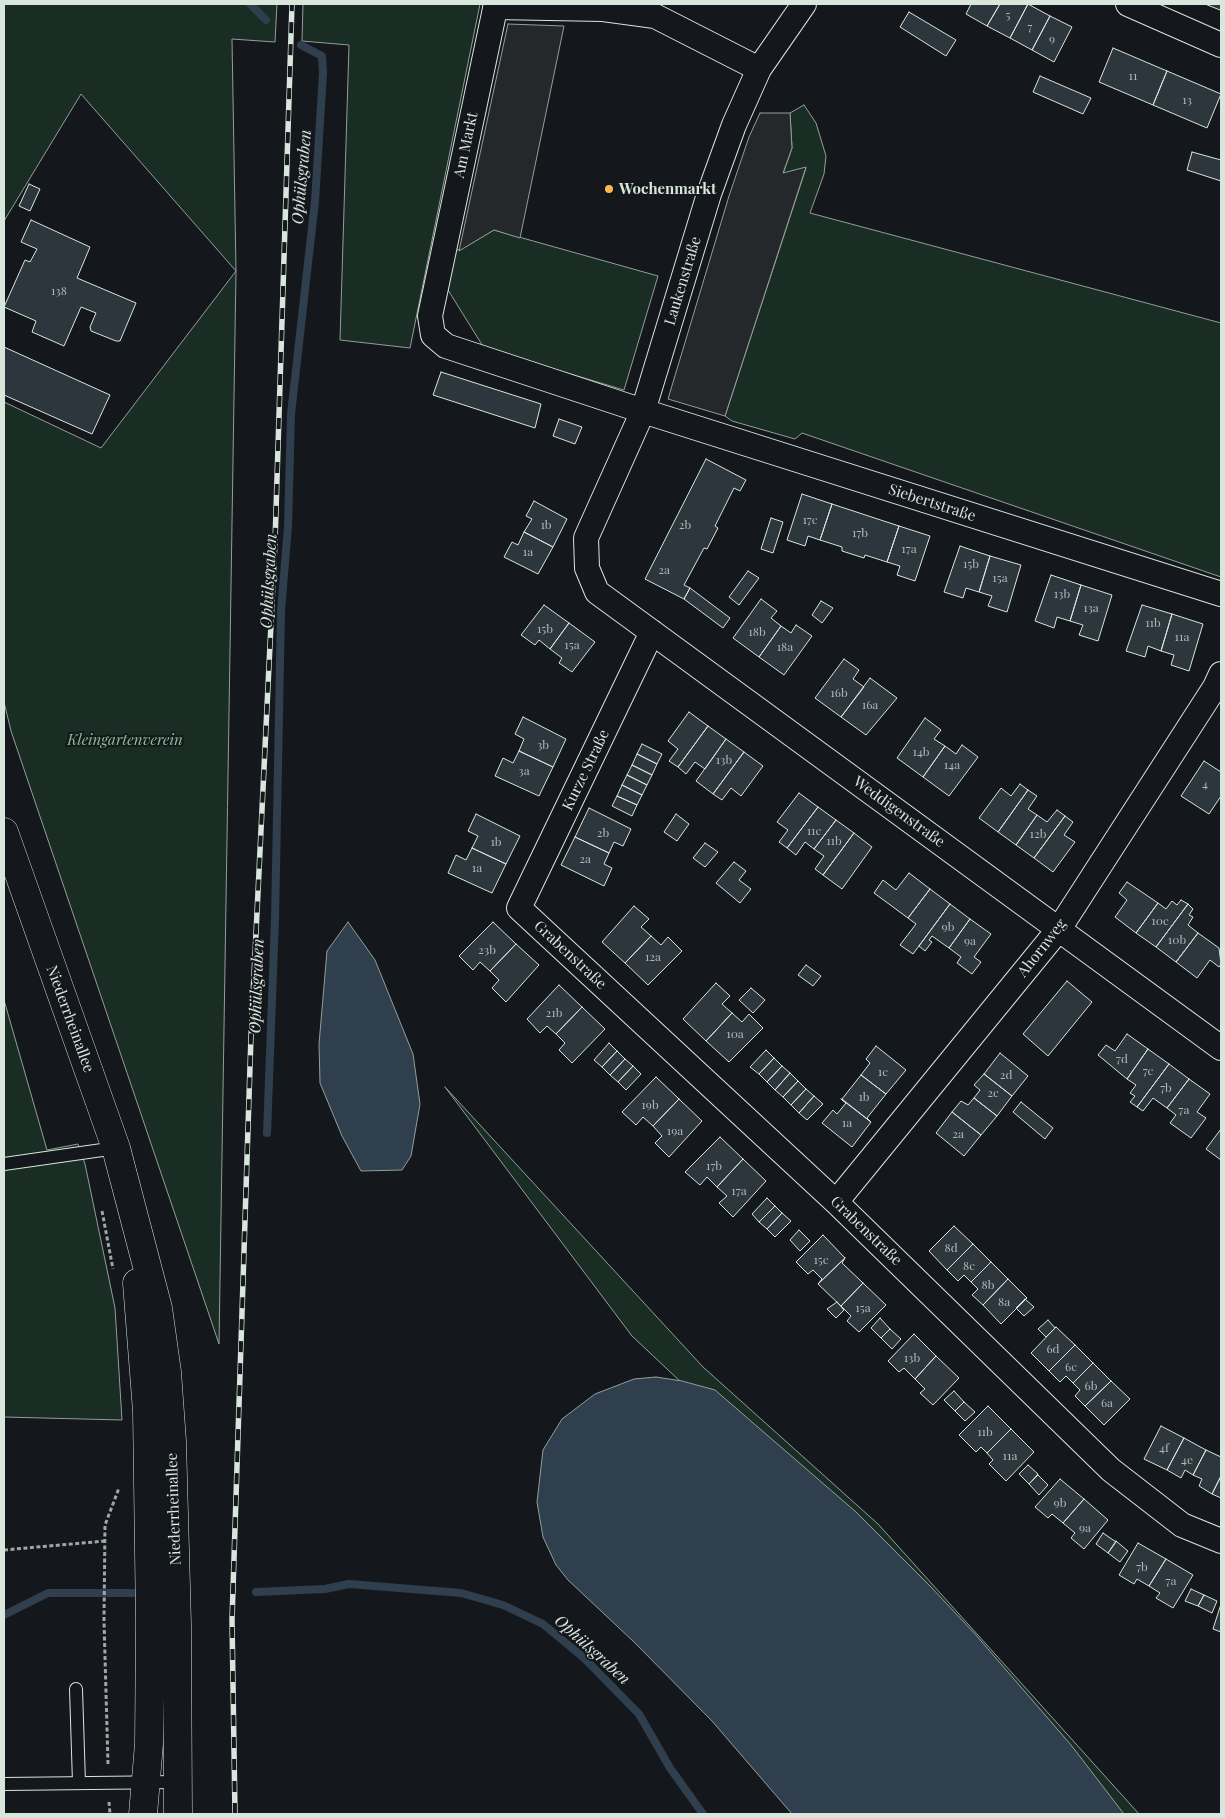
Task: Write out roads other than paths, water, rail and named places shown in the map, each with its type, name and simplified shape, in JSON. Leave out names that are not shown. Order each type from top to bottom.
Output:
[{"type":"main road","name":"Niederrheinallee","points":[[4,832],[116,1148],[158,1308],[167,1372],[172,1441],[176,1570],[178,1814]]},
{"type":"main road","name":"Niederrheinallee","points":[[132,1209],[147,1411],[150,1623],[149,1744],[143,1814]]},
{"type":"street","name":"Laukenstraße","points":[[587,568],[586,538],[643,412],[710,194],[746,96],[759,69],[804,4]]},
{"type":"street","points":[[1128,4],[1221,45]]},
{"type":"street","name":"Am Markt","points":[[643,412],[446,346],[433,335],[430,316],[495,5],[603,9],[655,16],[759,69]]},
{"type":"street","name":"Siebertstraße","points":[[643,412],[1221,594]]},
{"type":"street","name":"Weddigenstraße","points":[[587,568],[597,592],[1221,1048]]},
{"type":"street","name":"Kurze Straße","points":[[519,908],[652,632]]},
{"type":"street","name":"Ahornweg","points":[[836,1202],[1059,929],[1215,687],[1221,674]]},
{"type":"street","name":"Grabenstraße","points":[[519,908],[836,1202],[1110,1470],[1182,1525],[1221,1541]]},
{"type":"lane","points":[[4,1164],[116,1148]]},
{"type":"lane","points":[[76,1690],[78,1783]]},
{"type":"lane","points":[[4,1784],[178,1782]]},
{"type":"water","points":[[348,922],[375,960],[413,1054],[420,1104],[411,1156],[402,1170],[361,1171],[342,1136],[320,1083],[319,1044],[327,951]]},
{"type":"water","points":[[656,1377],[682,1381],[715,1390],[856,1512],[975,1634],[1071,1745],[1124,1814],[792,1814],[712,1721],[634,1642],[568,1580],[556,1565],[543,1537],[537,1502],[543,1450],[562,1419],[595,1394],[634,1379]]},
{"type":"waterway","name":"Ophülsgraben","points":[[250,4],[266,20]]},
{"type":"waterway","name":"Ophülsgraben","points":[[267,1133],[275,919],[281,611],[288,527],[291,414],[315,201],[323,73],[322,56],[301,45]]},
{"type":"waterway","name":"Ophülsgraben","points":[[256,1592],[325,1589],[349,1584],[461,1593],[503,1605],[543,1624],[584,1658],[639,1714],[670,1768],[703,1814]]},
{"type":"waterway","points":[[4,1615],[48,1593],[133,1593]]},
{"type":"railway","points":[[235,1814],[232,1620],[251,1036],[275,542],[292,4]]},
{"type":"place","name":"Wochenmarkt","points":[[609,189]]},
{"type":"park label","name":"Kleingartenverein","points":[[125,740]]}]
